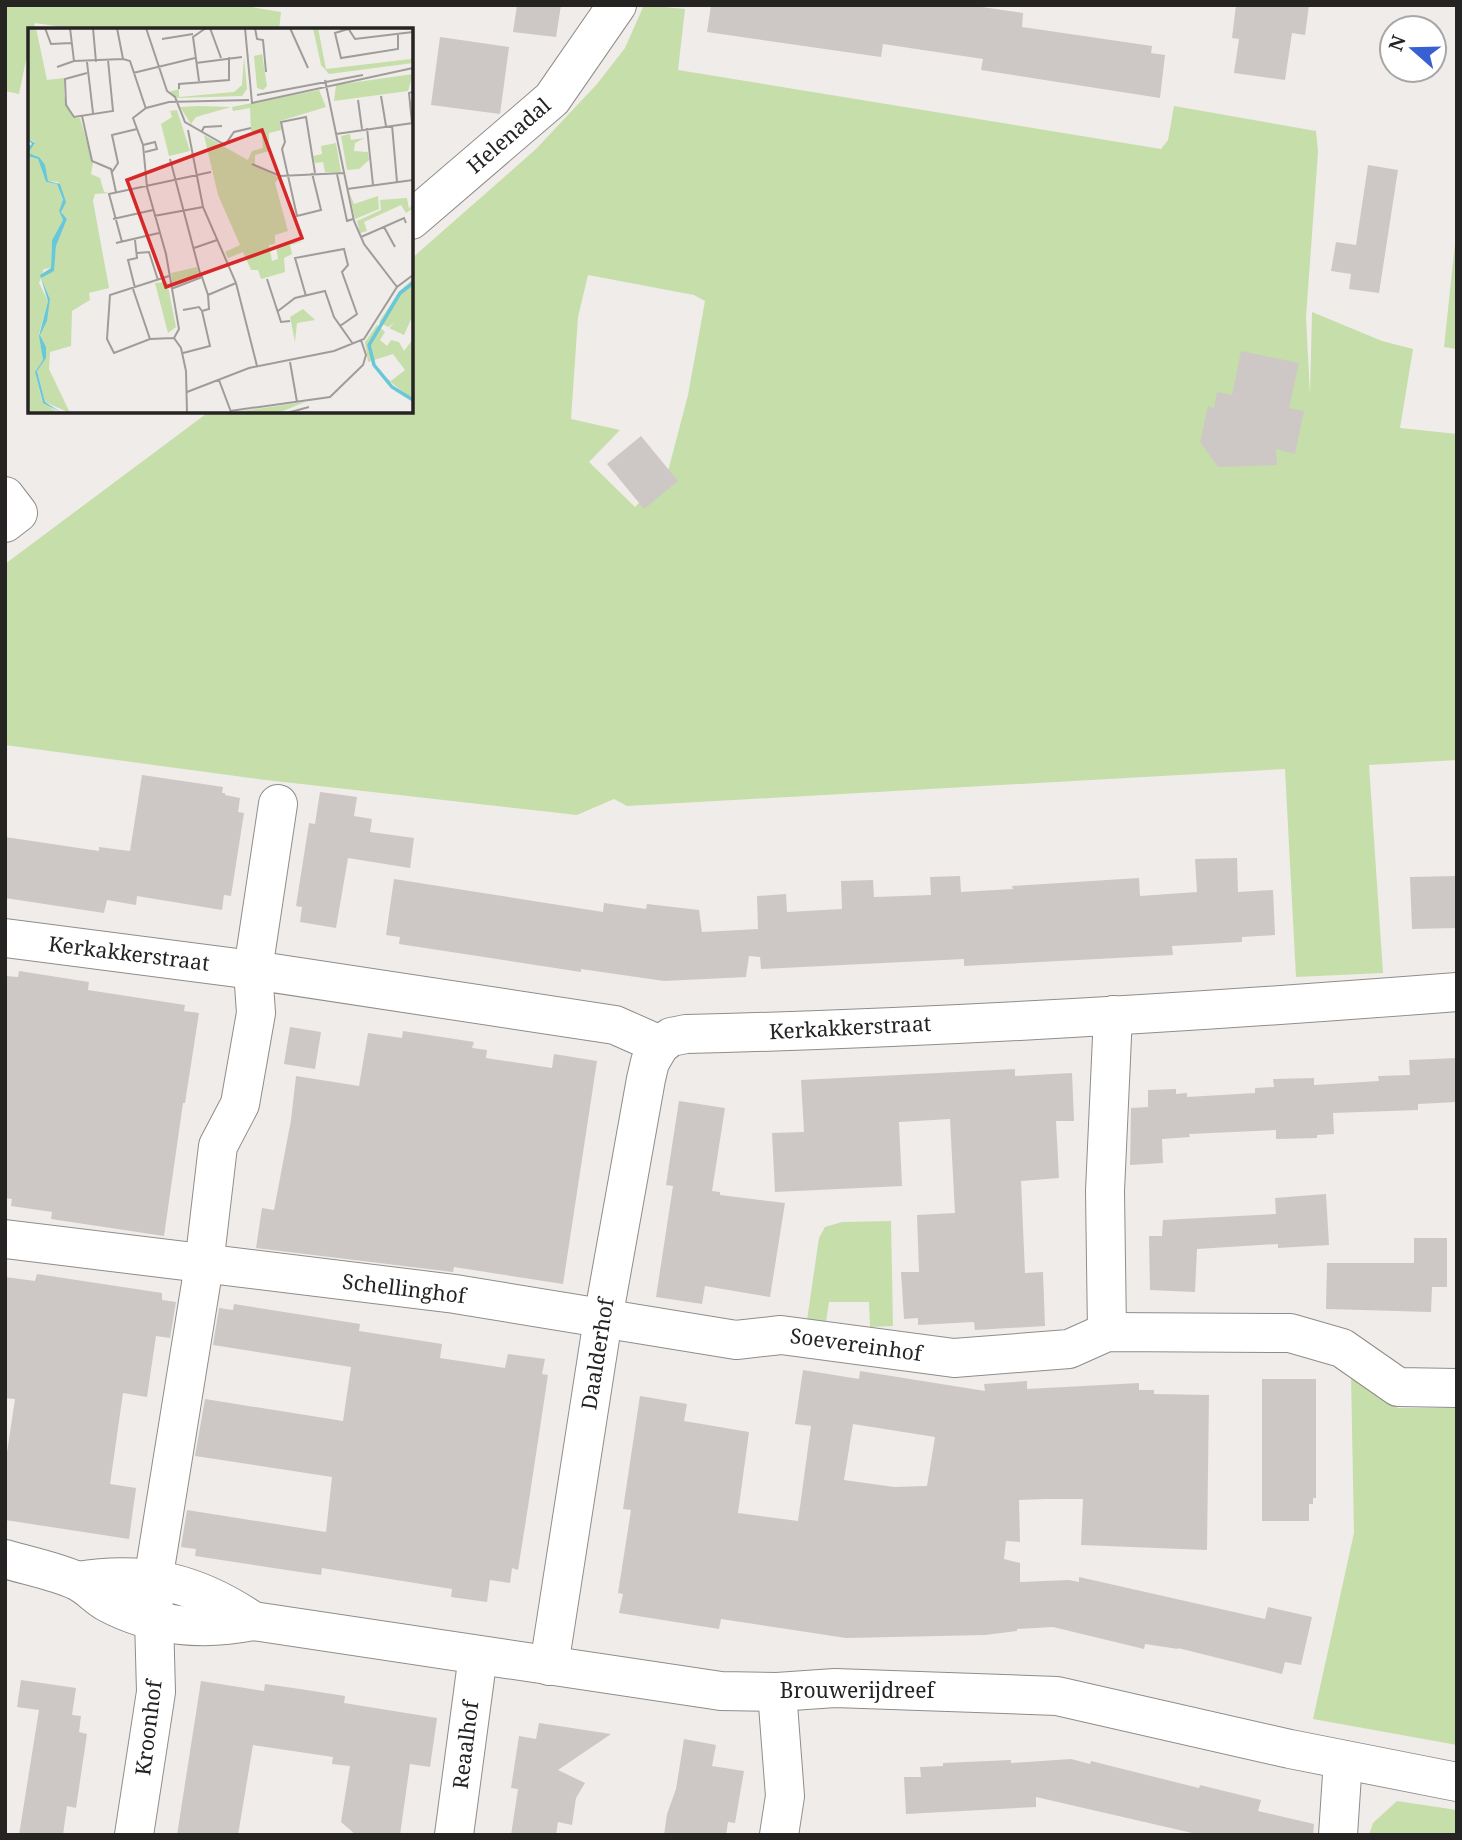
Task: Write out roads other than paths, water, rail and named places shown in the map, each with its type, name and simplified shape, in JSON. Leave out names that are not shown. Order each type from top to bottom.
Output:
[{"type":"street","name":"Helenadal","points":[[413,218],[552,99],[617,5]]},
{"type":"street","points":[[5,496],[18,513],[5,523]]},
{"type":"street","points":[[153,1580],[204,1265],[218,1146],[240,1104],[256,1013],[253,970],[278,804]]},
{"type":"street","name":"Kerkakkerstraat","points":[[5,938],[253,970],[615,1025],[660,1045],[671,1037],[686,1034],[1113,1015],[1457,992]]},
{"type":"street","points":[[1107,1332],[1105,1191],[1113,1015]]},
{"type":"street","name":"Daalderhof","points":[[549,1666],[603,1319],[646,1079],[650,1062],[660,1045]]},
{"type":"street","name":"Schellinghof","points":[[5,1239],[455,1294],[603,1319]]},
{"type":"street","name":"Soevereinhof","points":[[603,1319],[736,1340],[781,1335],[954,1358],[1069,1349],[1107,1332],[1290,1333],[1342,1348],[1398,1387],[1457,1388]]},
{"type":"street","name":"Brouwerijdreef","points":[[5,1559],[78,1581],[103,1601],[123,1611],[156,1621],[202,1627],[226,1627],[253,1621],[721,1691],[777,1692],[835,1688],[1057,1696],[1343,1760],[1457,1782]]},
{"type":"street","name":"Brouwerijdreef","points":[[78,1581],[126,1576],[153,1580],[201,1592],[225,1602],[253,1621]]},
{"type":"street","name":"Kroonhof","points":[[134,1835],[156,1692],[153,1580]]},
{"type":"street","name":"Reaalhof","points":[[454,1835],[478,1655]]},
{"type":"street","points":[[777,1692],[785,1796],[779,1835]]},
{"type":"street","points":[[1338,1835],[1343,1760]]}]
